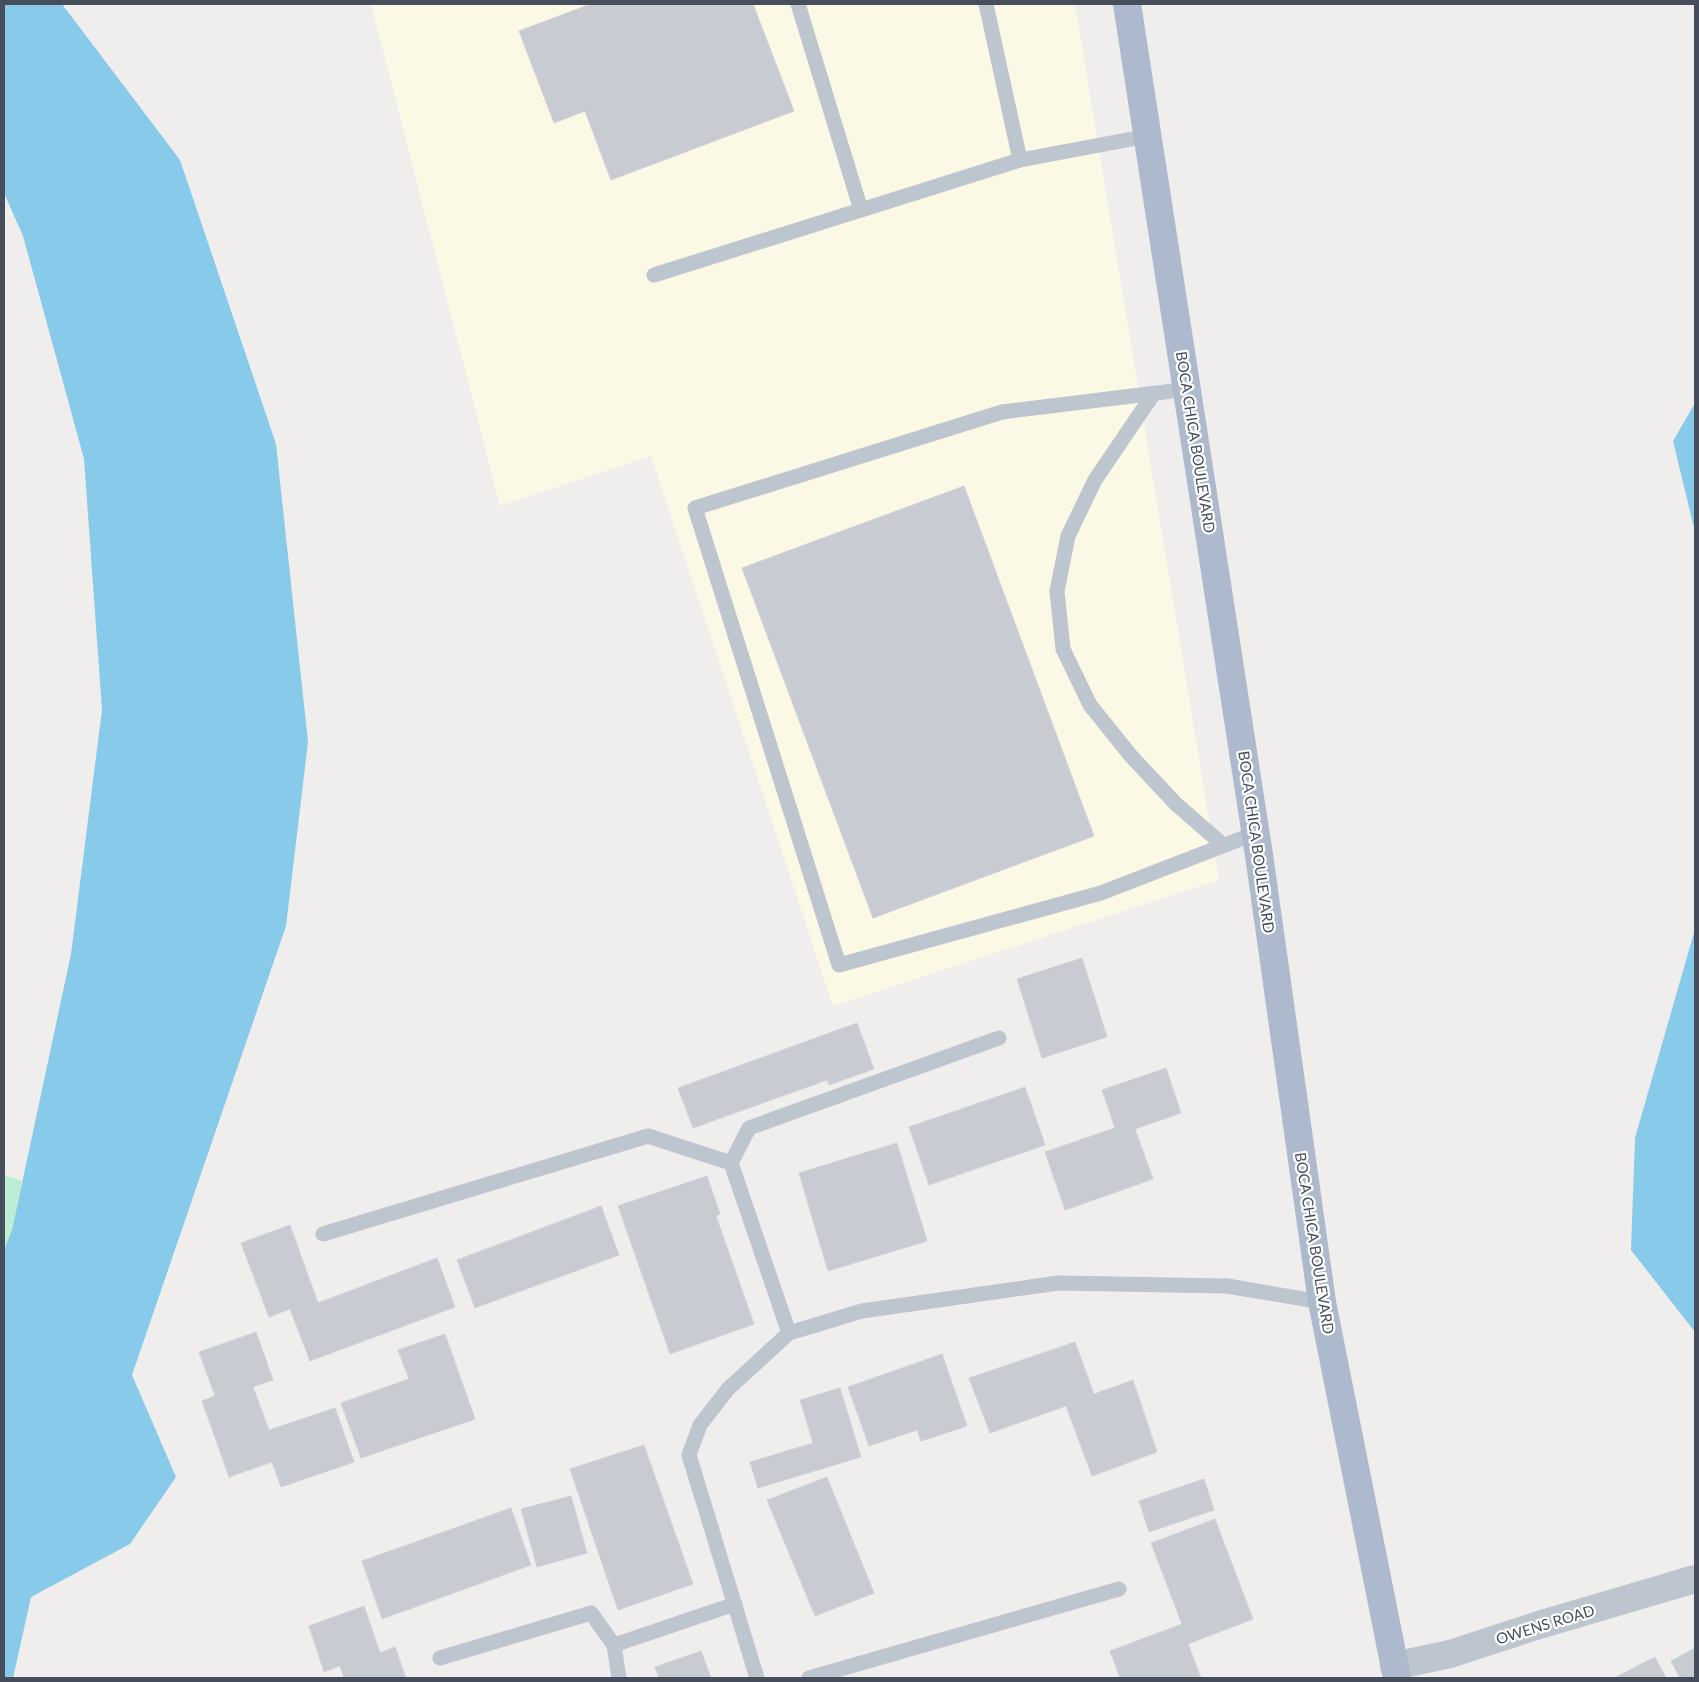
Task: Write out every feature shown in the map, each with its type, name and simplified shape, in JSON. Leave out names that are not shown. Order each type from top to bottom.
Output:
[{"type":"main road","name":"BOCA CHICA BOULEVARD","points":[[1128,4],[1189,389],[1256,833],[1322,1302],[1396,1672]]},
{"type":"street","name":"OWENS ROAD","points":[[1396,1672],[1538,1625],[1695,1579]]},
{"type":"lane","points":[[798,4],[861,210]]},
{"type":"lane","points":[[986,4],[1020,160]]},
{"type":"lane","points":[[654,275],[1020,160],[1148,136]]},
{"type":"lane","points":[[1189,389],[1002,412],[695,508],[839,965],[1101,893],[1222,844],[1256,833]]},
{"type":"lane","points":[[1154,393],[1094,480],[1068,536],[1057,591],[1063,649],[1090,705],[1176,804],[1222,844]]},
{"type":"lane","points":[[789,1333],[732,1162],[749,1128],[1000,1038]]},
{"type":"lane","points":[[323,1234],[648,1136],[732,1162]]},
{"type":"lane","points":[[757,1678],[689,1455],[700,1425],[728,1389],[789,1333],[862,1311],[1058,1283],[1227,1286],[1322,1302]]},
{"type":"lane","points":[[809,1678],[1119,1589]]},
{"type":"lane","points":[[614,1645],[735,1604]]},
{"type":"lane","points":[[440,1658],[591,1613],[614,1645],[619,1678]]},
{"type":"shaded area","points":[[371,4],[1075,4],[1219,880],[833,1006],[651,456],[500,506]]},
{"type":"green space","points":[[4,1175],[22,1181],[12,1230],[4,1250]]},
{"type":"water","points":[[4,4],[62,4],[180,160],[276,444],[308,742],[286,926],[132,1375],[176,1477],[130,1544],[31,1597],[13,1678],[4,1678],[4,1250],[12,1230],[71,954],[102,710],[84,459],[23,236],[4,193]]},
{"type":"water","points":[[1695,403],[1695,532],[1673,441]]},
{"type":"water","points":[[1695,929],[1695,1332],[1631,1250],[1635,1138]]},
{"type":"building","points":[[591,4],[753,4],[794,111],[611,180],[585,111],[554,123],[519,31]]},
{"type":"building","points":[[964,486],[1094,836],[873,918],[742,568]]},
{"type":"building","points":[[1082,958],[1107,1037],[1042,1058],[1017,979]]},
{"type":"building","points":[[857,1023],[874,1069],[829,1085],[827,1080],[693,1128],[678,1088]]},
{"type":"building","points":[[1166,1068],[1181,1113],[1135,1129],[1153,1179],[1065,1210],[1045,1152],[1115,1128],[1102,1090]]},
{"type":"building","points":[[1025,1087],[1045,1145],[929,1185],[909,1127]]},
{"type":"building","points":[[897,1143],[927,1241],[828,1271],[799,1173]]},
{"type":"building","points":[[707,1176],[720,1214],[716,1216],[754,1324],[670,1354],[618,1206]]},
{"type":"building","points":[[601,1206],[619,1255],[475,1308],[457,1260]]},
{"type":"building","points":[[290,1225],[318,1303],[437,1258],[455,1307],[310,1361],[290,1309],[269,1317],[241,1243]]},
{"type":"building","points":[[256,1332],[273,1380],[253,1387],[269,1430],[335,1408],[354,1462],[281,1487],[272,1462],[229,1477],[202,1401],[215,1396],[199,1352]]},
{"type":"building","points":[[445,1334],[475,1419],[361,1458],[341,1403],[409,1379],[398,1350]]},
{"type":"building","points":[[1075,1342],[1094,1394],[1133,1380],[1157,1452],[1092,1476],[1066,1406],[990,1433],[969,1378]]},
{"type":"building","points":[[942,1354],[967,1426],[921,1441],[917,1430],[869,1446],[848,1387]]},
{"type":"building","points":[[840,1388],[861,1457],[758,1488],[750,1462],[813,1443],[800,1400]]},
{"type":"building","points":[[644,1445],[693,1584],[618,1610],[570,1469]]},
{"type":"building","points":[[827,1477],[874,1593],[815,1616],[767,1500]]},
{"type":"building","points":[[1204,1479],[1214,1510],[1149,1532],[1139,1501]]},
{"type":"building","points":[[571,1496],[587,1553],[537,1567],[521,1509]]},
{"type":"building","points":[[511,1508],[531,1565],[382,1619],[362,1561]]},
{"type":"building","points":[[1215,1519],[1253,1619],[1188,1644],[1201,1678],[1120,1678],[1110,1651],[1182,1624],[1151,1543]]},
{"type":"building","points":[[364,1606],[380,1653],[395,1647],[406,1678],[344,1678],[340,1666],[324,1672],[309,1626]]},
{"type":"building","points":[[1695,1648],[1695,1678],[1680,1678],[1671,1661]]},
{"type":"building","points":[[701,1651],[711,1678],[659,1678],[655,1667]]},
{"type":"building","points":[[1655,1657],[1666,1678],[1614,1678]]}]
